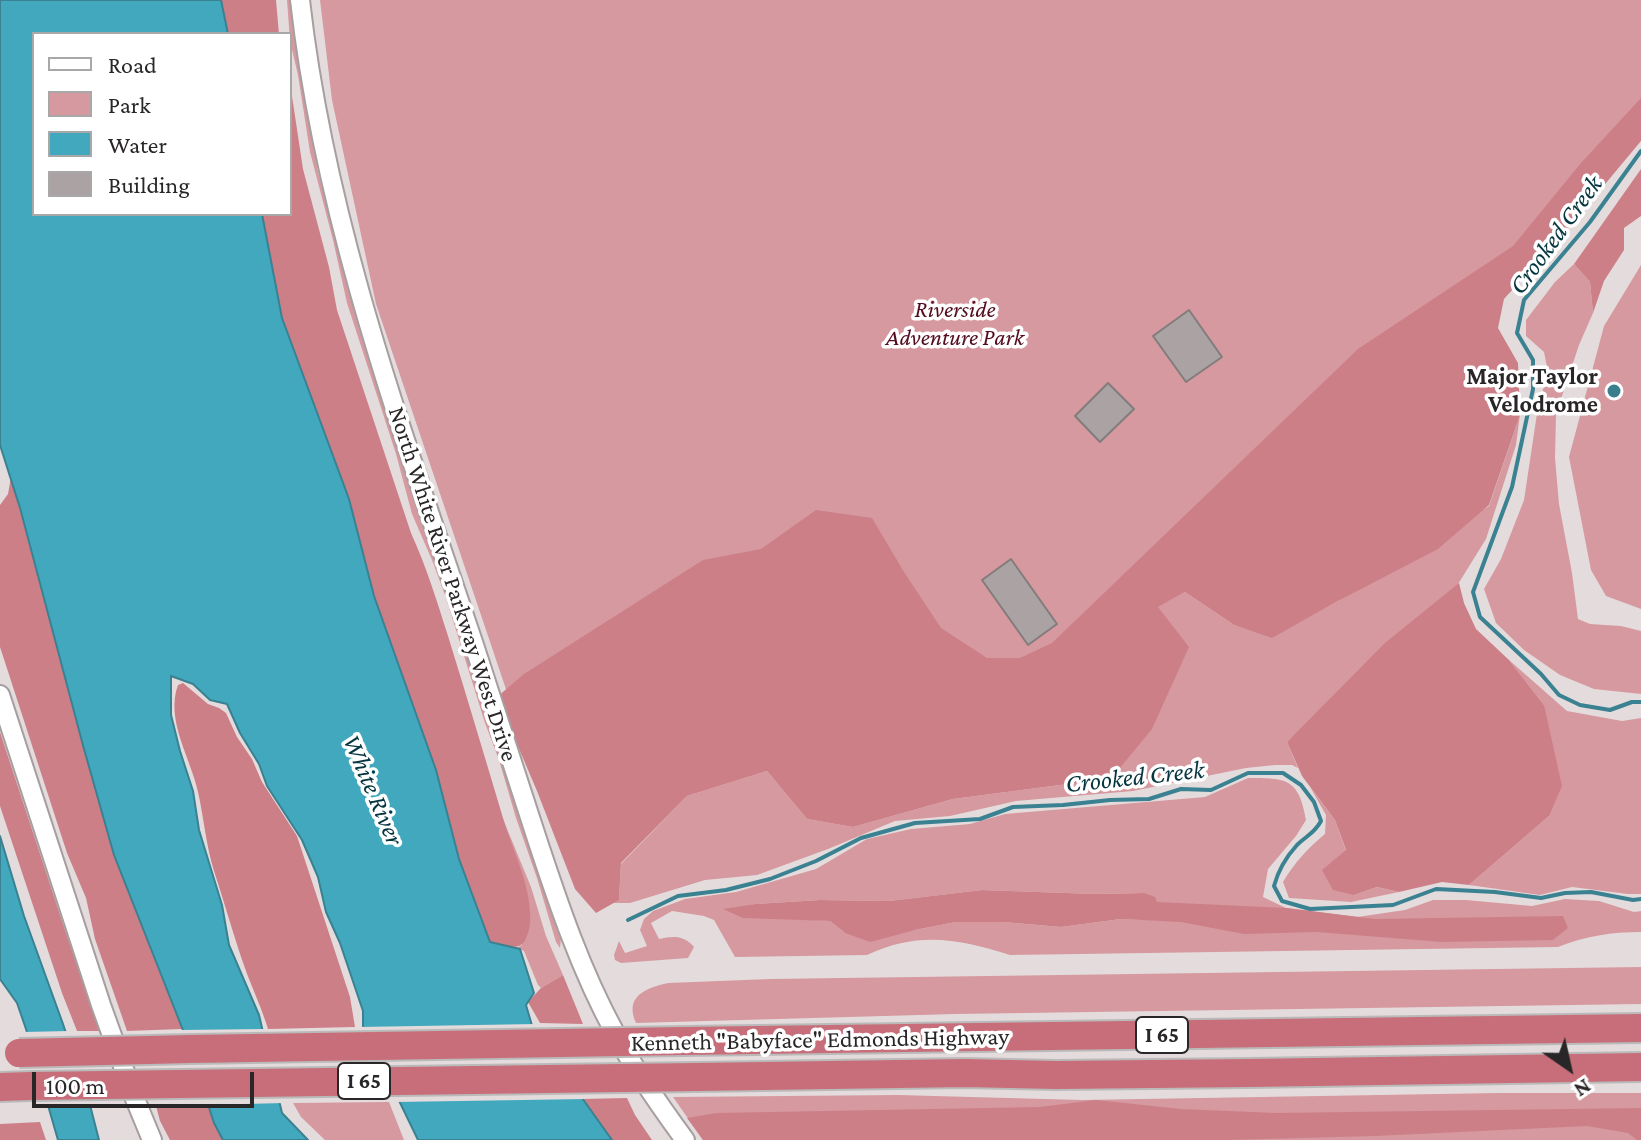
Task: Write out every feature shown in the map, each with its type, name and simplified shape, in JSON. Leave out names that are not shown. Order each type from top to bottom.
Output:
[{"type":"highway","name":"Kenneth \"Babyface\" Edmonds Highway","points":[[9,1053],[1641,1028]]},
{"type":"highway","name":"Kenneth \"Babyface\" Edmonds Highway","points":[[0,1087],[1641,1067]]},
{"type":"street","name":"North White River Parkway West Drive","points":[[300,0],[325,155],[366,318],[554,889],[587,975],[615,1033],[685,1140]]},
{"type":"street","points":[[0,695],[101,1005],[152,1140]]},
{"type":"green space","points":[[287,0],[291,0],[318,172],[351,299],[386,413],[558,927],[560,948],[445,595],[412,514],[347,303],[310,152],[292,50],[292,32],[289,32]]},
{"type":"green space","name":"Riverside Adventure Park","points":[[320,0],[1641,0],[1641,121],[1523,251],[1015,678],[512,707],[376,304],[332,100]]},
{"type":"green space","points":[[1574,264],[1590,282],[1593,313],[1556,414],[1555,458],[1559,504],[1578,619],[1590,624],[1641,631],[1641,694],[1594,689],[1560,675],[1524,650],[1496,623],[1484,589],[1501,559],[1524,500],[1538,407],[1548,372],[1544,352],[1526,336],[1526,320],[1555,282]]},
{"type":"green space","name":"Major Taylor Velodrome","points":[[1641,265],[1641,609],[1606,596],[1591,570],[1569,457],[1604,326]]},
{"type":"green space","points":[[1520,415],[1516,445],[1486,539],[1455,589],[1287,742],[1298,768],[1275,765],[1246,768],[1133,791],[1016,801],[950,816],[895,821],[757,875],[705,880],[630,903],[613,903],[619,899],[621,864],[687,796],[767,771],[807,819],[853,827],[953,799],[1110,780],[1157,607],[1185,592],[1234,625],[1272,637],[1338,601],[1489,506]]},
{"type":"green space","points":[[1509,660],[1567,711],[1622,721],[1641,718],[1641,894],[1572,887],[1540,895],[1469,885],[1549,816],[1544,705]]},
{"type":"green space","points":[[1248,778],[1281,780],[1295,788],[1306,820],[1268,869],[1263,897],[1286,908],[1357,917],[1405,910],[1433,900],[1532,906],[1565,899],[1599,901],[1634,912],[1641,911],[1641,932],[1599,935],[1558,947],[1010,955],[956,942],[921,940],[886,947],[867,955],[735,957],[714,920],[672,911],[651,923],[659,939],[678,937],[690,943],[694,947],[688,958],[621,963],[615,960],[619,941],[625,953],[647,946],[640,930],[644,919],[653,911],[685,899],[736,892],[816,869],[867,839],[911,829],[970,824],[1005,814],[1205,797]],"holes":[[[982,890],[1144,893],[1153,920],[1121,919],[1061,927],[956,922],[915,930],[845,933],[830,921],[725,910],[755,904],[820,900],[889,901]]]},
{"type":"green space","points":[[1310,787],[1335,820],[1346,851],[1354,895],[1377,887],[1399,892],[1351,902],[1289,898],[1283,882],[1302,856],[1325,834],[1326,815]]},
{"type":"green space","points":[[503,819],[563,975],[541,988],[524,951],[516,948],[522,945]]},
{"type":"green space","points":[[1641,967],[1641,1004],[955,1014],[636,1023],[633,1014],[633,1006],[639,995],[668,983]]},
{"type":"green space","points":[[1641,1093],[1641,1140],[703,1140],[673,1097],[898,1095],[1082,1100]]},
{"type":"green space","points":[[389,1102],[404,1140],[325,1140],[301,1117],[293,1103]]},
{"type":"shaded area","points":[[221,0],[276,0],[279,32],[228,32]]},
{"type":"shaded area","points":[[292,96],[303,169],[337,310],[435,597],[527,889],[529,928],[521,945],[490,942],[459,859],[436,770],[374,596],[349,499],[282,318],[262,216],[292,216]]},
{"type":"shaded area","points":[[1641,98],[1641,141],[1504,299],[1498,328],[1518,363],[1520,415],[1489,505],[1438,549],[1272,638],[1234,625],[1185,592],[1158,607],[1189,647],[1152,729],[1110,780],[953,799],[853,827],[807,819],[767,771],[687,796],[621,863],[619,900],[596,913],[575,889],[497,697],[524,674],[703,560],[761,549],[816,510],[872,518],[941,628],[987,658],[1020,658],[1052,643],[1358,349],[1513,246],[1581,163]]},
{"type":"shaded area","points":[[1641,169],[1641,216],[1624,228],[1624,250],[1604,281],[1593,313],[1590,282],[1574,264]]},
{"type":"shaded area","points":[[11,477],[114,855],[182,1029],[127,1031],[95,939],[86,898],[67,853],[0,647],[0,505],[8,494]]},
{"type":"shaded area","points":[[1459,583],[1476,629],[1509,660],[1544,705],[1562,786],[1549,816],[1469,885],[1442,882],[1399,892],[1377,887],[1354,895],[1333,890],[1322,870],[1346,850],[1335,820],[1302,776],[1287,742],[1385,643]]},
{"type":"shaded area","points":[[183,683],[208,704],[226,713],[262,782],[297,836],[350,997],[355,1027],[268,1029],[214,871],[195,779],[180,739],[175,698],[178,685]]},
{"type":"shaded area","points":[[0,732],[100,1031],[77,1031],[62,993],[0,806]]},
{"type":"shaded area","points":[[982,890],[1144,893],[1155,897],[1157,902],[1287,908],[1375,919],[1563,916],[1568,928],[1553,940],[1442,942],[1317,932],[1244,934],[1181,922],[1121,919],[1061,927],[956,922],[870,942],[845,933],[830,921],[743,918],[723,909],[820,900],[889,901]]},
{"type":"shaded area","points":[[563,975],[583,1024],[540,1023],[528,1002],[541,988]]},
{"type":"shaded area","points":[[627,1098],[652,1140],[612,1140],[581,1099]]},
{"type":"shaded area","points":[[1096,1100],[1181,1109],[1276,1113],[1641,1108],[1641,1140],[1628,1133],[1587,1126],[1229,1140],[703,1140],[687,1118],[716,1113],[1040,1107]]},
{"type":"shaded area","points":[[208,1104],[223,1140],[170,1140],[156,1106]]},
{"type":"shaded area","points":[[40,1122],[46,1140],[0,1140],[0,1124]]},
{"type":"water","name":"White River","points":[[0,0],[221,0],[228,32],[32,32],[32,216],[262,216],[282,318],[349,499],[374,596],[436,770],[459,859],[490,942],[520,949],[534,993],[526,1005],[533,1029],[612,1140],[418,1140],[363,1026],[363,1011],[326,912],[318,877],[302,840],[267,786],[259,764],[227,704],[210,700],[193,684],[171,676],[171,715],[193,791],[199,830],[222,905],[229,945],[259,1015],[282,1113],[308,1140],[223,1140],[114,855],[0,445]]},
{"type":"water","points":[[0,836],[99,1140],[58,1140],[17,1003],[0,979]]},
{"type":"pier","points":[[536,1024],[586,1099],[396,1102],[359,1027]]},
{"type":"pier","points":[[266,1029],[284,1103],[204,1105],[179,1030]]},
{"type":"pier","points":[[69,1031],[94,1106],[45,1107],[23,1032]]},
{"type":"building","points":[[1189,310],[1222,357],[1186,382],[1153,336]]},
{"type":"building","points":[[1108,383],[1134,409],[1100,442],[1075,416]]},
{"type":"building","points":[[1011,559],[1057,624],[1028,645],[982,580]]},
{"type":"waterway","name":"Crooked Creek","points":[[1641,151],[1590,222],[1524,300],[1517,333],[1533,360],[1533,389],[1512,487],[1473,592],[1480,617],[1559,695],[1580,705],[1610,710],[1641,702]]},
{"type":"waterway","name":"Crooked Creek","points":[[628,920],[678,896],[726,890],[770,879],[816,861],[861,838],[915,823],[980,819],[1013,807],[1149,799],[1181,789],[1211,790],[1248,773],[1283,773],[1301,785],[1314,802],[1321,821],[1293,849],[1280,869],[1274,886],[1282,901],[1310,909],[1393,905],[1436,889],[1541,898],[1591,892],[1641,899]]},
{"type":"place","name":"Major Taylor Velodrome","points":[[1614,391]]}]
